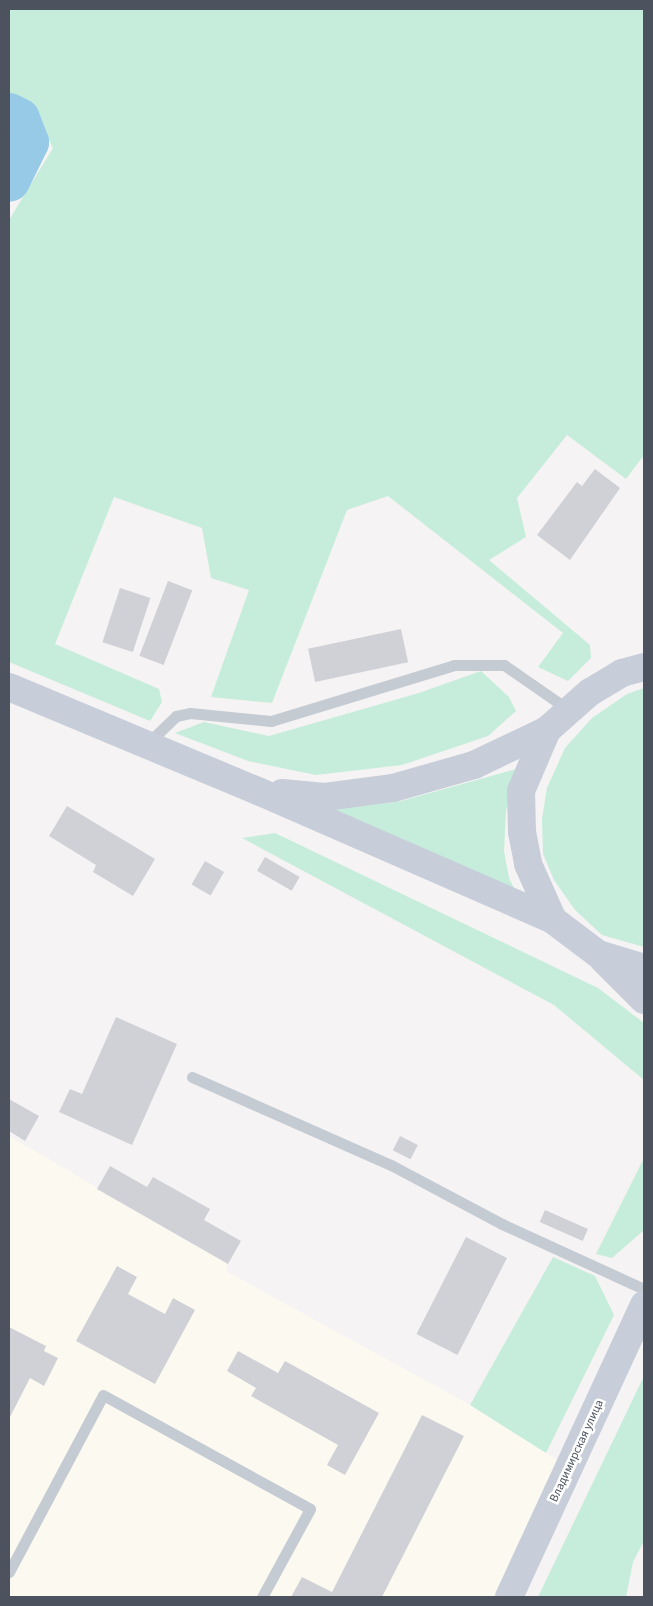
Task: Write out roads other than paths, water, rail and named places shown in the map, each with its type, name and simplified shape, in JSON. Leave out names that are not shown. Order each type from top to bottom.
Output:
[{"type":"main road","points":[[258,791],[325,797],[392,788],[474,765],[547,730],[590,692],[622,673],[644,667]]},
{"type":"main road","points":[[9,687],[258,791],[553,920],[598,954],[644,1000]]},
{"type":"main road","points":[[547,730],[521,791],[522,832],[528,864],[553,920]]},
{"type":"main road","points":[[598,954],[644,968]]},
{"type":"main road","name":"Владимирская улица","points":[[509,1597],[644,1305]]},
{"type":"lane","points":[[147,744],[176,716],[190,713],[271,721],[454,665],[504,665],[569,710]]},
{"type":"lane","points":[[192,1077],[390,1165],[502,1224],[644,1289]]},
{"type":"lane","points":[[9,1572],[103,1395],[310,1509],[262,1597]]},
{"type":"waterway","points":[[9,114],[19,119],[28,142],[9,181]]}]
